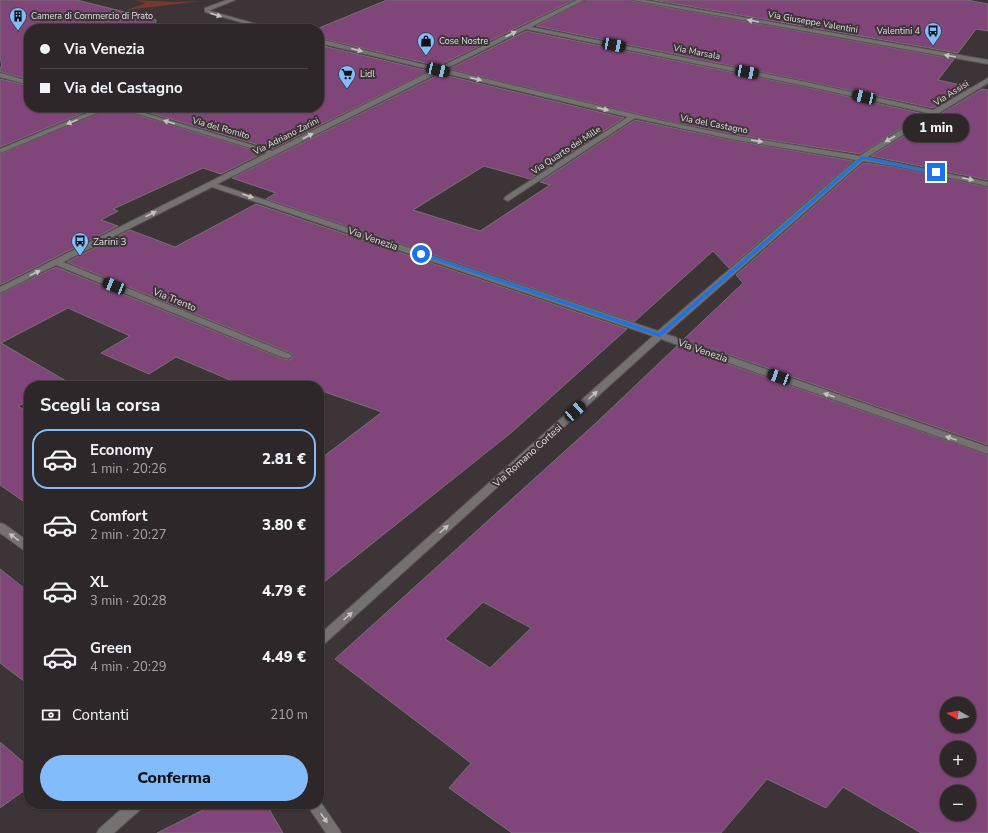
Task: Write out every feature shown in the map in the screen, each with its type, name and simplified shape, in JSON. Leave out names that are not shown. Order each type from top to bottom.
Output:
[{"type":"street","points":[[232,0],[207,9],[208,12],[252,24]]},
{"type":"street","name":"Via Adriano Zarini","points":[[0,290],[438,70],[581,0]]},
{"type":"street","name":"Via Giuseppe Valentini","points":[[636,0],[988,62]]},
{"type":"street","name":"Via Marsala","points":[[525,27],[806,84],[936,113]]},
{"type":"street","name":"Via del Castagno","points":[[324,42],[634,116],[731,137],[903,165],[988,184]]},
{"type":"street","points":[[0,75],[24,82]]},
{"type":"street","points":[[0,82],[11,78]]},
{"type":"street","name":"Via Assisi","points":[[862,158],[872,150],[936,113],[988,80]]},
{"type":"street","points":[[0,151],[96,112]]},
{"type":"street","name":"Via del Romito","points":[[134,112],[273,154]]},
{"type":"street","name":"Via Quarto dei Mille","points":[[508,199],[634,116]]},
{"type":"street","name":"Via Romano Cortesi","points":[[324,637],[660,335],[862,158]]},
{"type":"street","name":"Via Venezia","points":[[211,184],[660,335],[988,451]]},
{"type":"street","name":"Via Trento","points":[[56,262],[287,356]]},
{"type":"street","points":[[0,527],[24,544]]},
{"type":"street","points":[[104,833],[131,809]]},
{"type":"street","points":[[317,809],[334,833]]},
{"type":"shaded area","points":[[134,0],[173,2],[201,1],[126,10],[146,3]]},
{"type":"building","points":[[0,0],[77,0],[156,20],[156,24],[24,24],[24,78],[0,72],[0,67],[2,67],[0,56]]},
{"type":"building","points":[[387,0],[574,0],[438,66],[324,39],[324,26]]},
{"type":"building","points":[[585,0],[631,0],[954,59],[938,80],[970,87],[933,108],[536,26]]},
{"type":"building","points":[[653,0],[967,0],[988,4],[988,31],[976,29],[958,53]]},
{"type":"building","points":[[526,31],[806,87],[924,114],[860,154],[731,134],[663,120],[449,69]]},
{"type":"building","name":"Lidl","points":[[324,46],[429,71],[272,149],[147,112],[324,112]]},
{"type":"building","points":[[440,74],[624,118],[530,179],[484,166],[413,210],[480,231],[550,185],[540,182],[635,120],[731,140],[853,161],[729,268],[713,251],[634,322],[266,199],[276,193],[232,178]]},
{"type":"building","points":[[0,79],[24,85],[24,112],[86,112],[0,147]]},
{"type":"building","points":[[982,89],[988,90],[988,180],[871,156]]},
{"type":"building","points":[[100,112],[128,112],[263,153],[221,174],[203,168],[113,209],[118,211],[101,220],[118,226],[0,285],[0,154]]},
{"type":"building","points":[[863,163],[896,167],[988,187],[988,445],[684,339],[743,283],[736,275]]},
{"type":"building","points":[[256,204],[627,329],[512,432],[324,582],[324,456],[382,412],[324,392],[324,381],[232,381],[176,357],[149,374],[101,353],[130,336],[68,308],[1,343],[66,381],[24,381],[24,403],[18,406],[24,410],[24,502],[0,485],[0,294],[56,267],[283,359],[290,360],[293,357],[291,353],[67,262],[130,230],[175,247]]},
{"type":"building","points":[[677,346],[988,455],[988,833],[921,833],[843,787],[826,808],[767,779],[721,833],[512,833],[449,788],[471,763],[335,659],[596,423]],"holes":[[[483,602],[531,628],[490,668],[445,639]]]},
{"type":"building","points":[[0,569],[24,588],[24,681],[0,663]]},
{"type":"building","points":[[0,742],[24,763],[24,791],[0,808]]},
{"type":"building","points":[[205,809],[269,809],[283,833],[157,833]]},
{"type":"place","name":"Camera di Commercio di Prato","points":[[18,31]]},
{"type":"place","name":"Valentini 4","points":[[933,46]]},
{"type":"place","name":"Cose Nostre","points":[[426,56]]},
{"type":"place","name":"Lidl","points":[[347,89]]},
{"type":"place","name":"Zarini 3","points":[[80,256]]},
{"type":"route","points":[[421,254],[660,335],[862,158],[936,172]]}]
